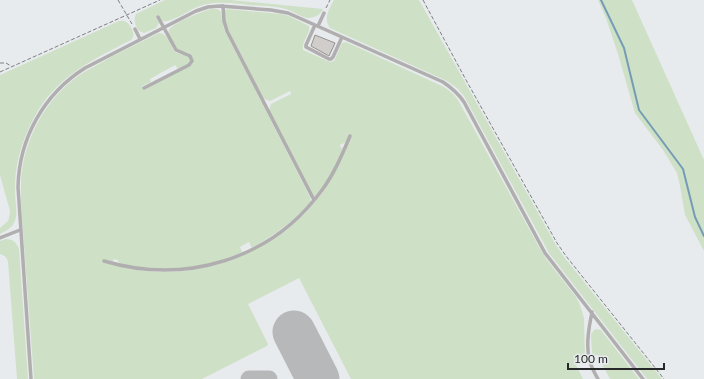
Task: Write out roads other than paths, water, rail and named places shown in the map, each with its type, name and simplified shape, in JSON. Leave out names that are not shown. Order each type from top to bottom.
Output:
[{"type":"lane","points":[[31,379],[18,187],[22,153],[39,114],[55,93],[76,74],[95,62],[199,9],[211,6],[223,6],[282,11],[291,14],[443,82],[451,87],[464,102],[545,253],[643,379]]},
{"type":"lane","points":[[223,6],[226,28],[314,200]]},
{"type":"lane","points":[[324,13],[306,47],[330,59],[332,58],[342,37]]},
{"type":"lane","points":[[144,88],[189,65],[192,62],[190,56],[176,50],[158,17]]},
{"type":"lane","points":[[135,29],[140,39]]},
{"type":"lane","points":[[104,261],[126,267],[153,270],[187,269],[215,264],[244,253],[281,232],[314,200],[326,185],[336,168],[350,136]]},
{"type":"lane","points":[[0,238],[20,230]]},
{"type":"lane","points":[[592,312],[588,333],[589,358],[598,379]]},
{"type":"waterway","points":[[601,0],[624,48],[639,110],[683,169],[695,217],[704,236]]}]
